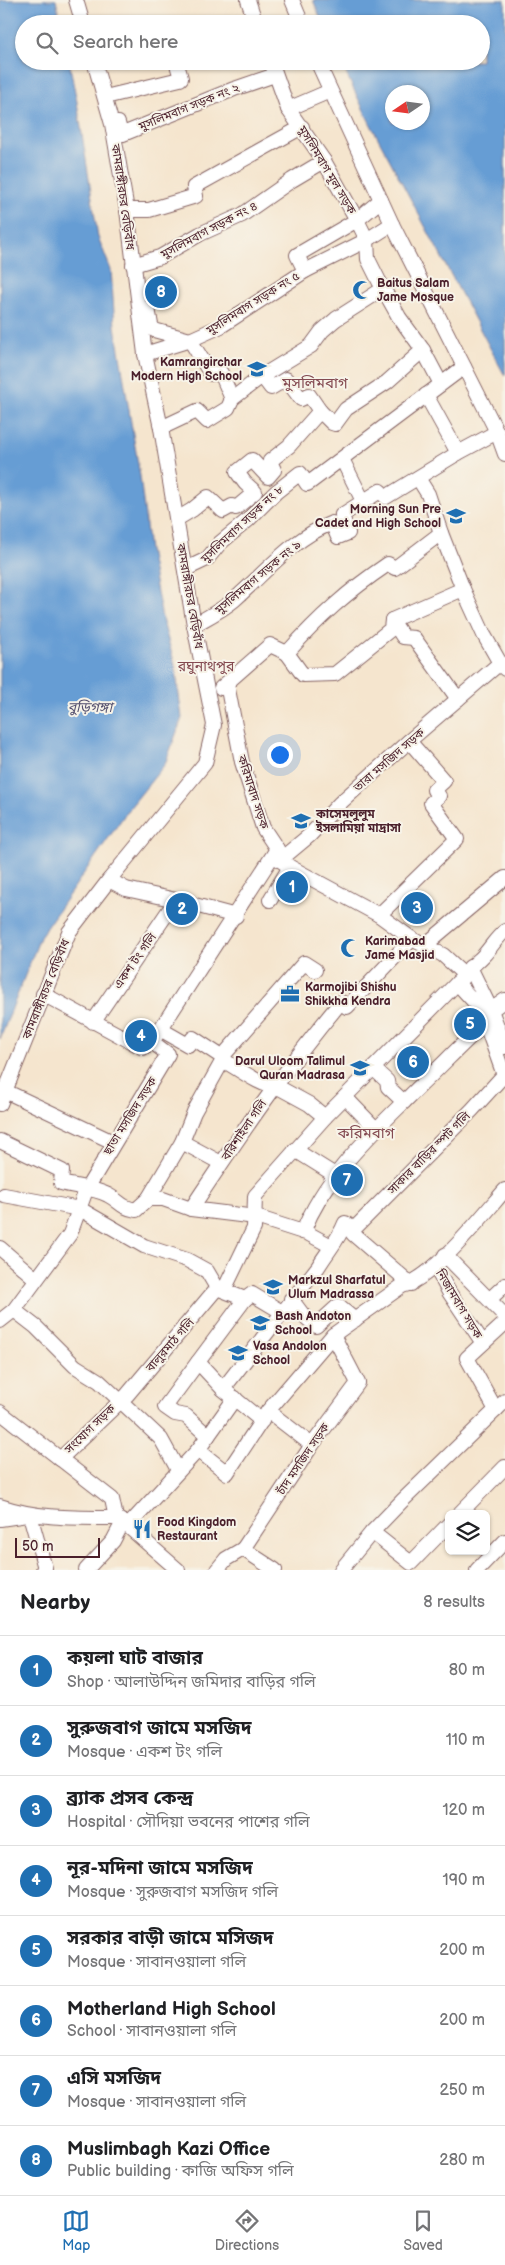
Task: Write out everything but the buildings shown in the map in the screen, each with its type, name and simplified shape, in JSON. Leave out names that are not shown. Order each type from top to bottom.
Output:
[{"type":"street","points":[[76,0],[80,15]]},
{"type":"street","points":[[248,0],[253,15]]},
{"type":"street","points":[[292,0],[298,15]]},
{"type":"street","name":"কামরাঙ্গীরচর বেড়িবাঁধ","points":[[0,1104],[69,932],[109,880],[205,764],[214,725],[194,625],[161,428],[145,354],[137,264],[112,124],[97,70]]},
{"type":"street","points":[[105,97],[180,79],[179,70]]},
{"type":"street","name":"মুসলিমবাগ মূল সড়ক","points":[[274,70],[288,108],[324,161],[357,220],[366,240],[368,260],[383,289],[399,317],[423,350],[441,384]]},
{"type":"street","points":[[321,70],[392,224],[497,432],[505,454]]},
{"type":"street","name":"মুসলিমবাগ সড়ক নং ২","points":[[112,124],[118,123],[121,134],[124,134],[234,88],[275,75]]},
{"type":"street","points":[[288,108],[330,91]]},
{"type":"street","points":[[127,210],[149,210],[196,196],[194,187],[302,126]]},
{"type":"street","name":"মুসলিমবাগ সড়ক নং ৪","points":[[137,264],[160,257],[200,234],[242,215],[292,180],[324,161]]},
{"type":"street","name":"মুসলিমবাগ সড়ক নং ৫","points":[[304,271],[297,255],[357,220],[381,200]]},
{"type":"street","name":"মুসলিমবাগ সড়ক নং ৫","points":[[145,354],[190,340],[222,326],[304,271],[366,240],[392,224]]},
{"type":"street","points":[[137,264],[152,328],[190,340],[211,374],[221,373],[232,398]]},
{"type":"street","points":[[161,428],[197,411],[207,421],[228,408],[232,398],[262,376],[310,346],[322,331],[336,320],[383,289]]},
{"type":"street","points":[[262,376],[271,388],[286,379],[301,399],[309,395],[320,411],[335,424],[346,409],[387,382],[423,350]]},
{"type":"street","name":"মুসলিমবাগ সড়ক নং ৮","points":[[186,569],[200,564],[207,559],[220,543],[248,520],[276,492],[300,473],[307,484],[309,483],[464,367]]},
{"type":"street","points":[[426,395],[458,453]]},
{"type":"street","points":[[176,519],[208,498],[224,511],[232,506],[236,508],[255,492],[237,472],[252,460],[268,477],[274,470],[270,461],[289,446],[320,411]]},
{"type":"street","points":[[418,478],[497,432]]},
{"type":"street","points":[[342,459],[363,501]]},
{"type":"street","name":"মুসলিমবাগ সড়ক নং ৯","points":[[194,625],[218,612],[235,599],[271,564],[330,523],[333,524],[338,537],[348,533],[342,515],[363,501],[380,491],[386,498],[418,478]]},
{"type":"street","name":"তারা মসজিদ সড়ক","points":[[282,859],[310,836],[339,804],[409,741],[458,699],[503,666],[484,634],[463,589],[441,534],[428,494],[418,478]]},
{"type":"street","points":[[287,653],[317,619],[358,584],[388,564],[395,568],[441,534]]},
{"type":"street","points":[[392,620],[463,589]]},
{"type":"street","points":[[210,699],[270,645],[287,653],[302,675],[336,674],[391,629],[392,620]]},
{"type":"street","points":[[392,620],[403,637],[414,638],[458,699]]},
{"type":"street","name":"করিমাবাদ সড়ক","points":[[227,684],[242,762],[262,828],[282,859],[379,915],[412,939],[443,955],[464,975],[480,1008],[488,1017],[503,1069]]},
{"type":"street","points":[[379,915],[457,839],[431,803],[439,796],[434,790],[444,782],[409,741]]},
{"type":"street","points":[[270,900],[282,859]]},
{"type":"street","points":[[43,994],[144,1048],[152,1042],[236,916],[282,859]]},
{"type":"street","points":[[424,946],[505,878]]},
{"type":"street","points":[[109,880],[126,889],[236,916]]},
{"type":"street","name":"একশ টং গলি","points":[[93,1022],[176,900]]},
{"type":"street","name":"বালুরমাঠ গলি","points":[[120,1400],[221,1289],[254,1228],[256,1217],[255,1196],[325,1117],[484,955],[494,940],[505,930]]},
{"type":"street","points":[[272,1087],[341,1002],[347,1007],[412,939]]},
{"type":"street","points":[[0,1141],[62,1171],[61,1183],[97,1191],[109,1196],[124,1208],[136,1210],[148,1199],[182,1142],[194,1112],[223,1058],[304,963],[315,970]]},
{"type":"street","points":[[464,975],[505,1043]]},
{"type":"street","points":[[303,1232],[311,1211],[335,1175],[376,1129],[505,1000]]},
{"type":"street","name":"বরিশাইলা গলি","points":[[160,1030],[188,1045],[193,1038],[272,1087],[252,1121],[221,1163],[191,1209]]},
{"type":"street","name":"ছাতা মসজিদ সড়ক","points":[[0,1321],[14,1310],[70,1234],[86,1190],[113,1142],[168,1054],[152,1042]]},
{"type":"street","points":[[373,1068],[387,1081],[388,1087],[404,1102]]},
{"type":"street","name":"সাকার বাড়ির স্পট গলি","points":[[224,1389],[291,1299],[318,1267],[331,1246],[472,1110],[503,1069]]},
{"type":"street","points":[[272,1087],[276,1086],[309,1104],[325,1117]]},
{"type":"street","points":[[5,1091],[113,1142]]},
{"type":"street","points":[[345,1097],[376,1129]]},
{"type":"street","points":[[182,1142],[221,1163]]},
{"type":"street","points":[[296,1150],[335,1175]]},
{"type":"street","points":[[198,1450],[227,1473],[265,1416],[333,1336],[402,1286],[412,1284],[435,1266],[505,1190]]},
{"type":"street","points":[[4,1195],[80,1209],[144,1246],[187,1260],[207,1271],[221,1289],[245,1299]]},
{"type":"street","points":[[148,1199],[163,1199],[191,1209],[256,1217],[303,1232],[331,1246]]},
{"type":"street","points":[[350,1226],[352,1234],[412,1284]]},
{"type":"street","points":[[0,1248],[36,1279]]},
{"type":"street","points":[[445,1255],[505,1316]]},
{"type":"street","name":"নিজামবাগ সড়ক","points":[[435,1266],[449,1292],[483,1343]]},
{"type":"street","points":[[490,1299],[505,1285]]},
{"type":"street","points":[[208,1436],[186,1416],[175,1414],[165,1407],[245,1299],[252,1294],[282,1312]]},
{"type":"street","points":[[291,1299],[303,1315],[316,1326],[338,1306],[355,1320]]},
{"type":"street","points":[[14,1310],[36,1327],[75,1366],[99,1381],[160,1439],[178,1470]]},
{"type":"street","points":[[341,1570],[372,1532],[500,1405],[467,1358],[505,1323]]},
{"type":"street","name":"চাঁদ মসজিদ সড়ক","points":[[243,1550],[312,1445],[358,1383],[333,1336]]},
{"type":"street","points":[[198,1362],[235,1398],[312,1445]]},
{"type":"street","points":[[86,1570],[114,1541],[122,1522],[198,1450],[235,1398]]},
{"type":"street","name":"সংযোগ সড়ক","points":[[60,1459],[120,1400]]},
{"type":"street","points":[[0,1412],[112,1499],[122,1522],[163,1565],[178,1570]]},
{"type":"street","points":[[463,1510],[505,1467]]},
{"type":"street","points":[[0,1506],[30,1515],[122,1522]]},
{"type":"street","points":[[0,1519],[30,1515]]},
{"type":"street","points":[[30,1515],[43,1570]]},
{"type":"street","points":[[372,1532],[411,1563],[445,1528]]},
{"type":"street","points":[[477,1570],[505,1542]]},
{"type":"street","points":[[217,1570],[226,1559],[243,1550],[275,1570]]},
{"type":"water","name":"বুড়িগঙ্গা","points":[[0,0],[56,0],[59,15],[15,15],[15,70],[71,70],[98,237],[111,270],[115,326],[140,476],[149,550],[162,618],[175,665],[182,718],[165,764],[128,810],[41,935],[0,1039]]},
{"type":"water","points":[[313,0],[505,0],[505,376],[370,123],[344,70],[490,70],[490,15],[319,15]]},
{"type":"place","name":"Baitus Salam Jame Mosque","points":[[362,290]]},
{"type":"place","name":"Muslimbagh Kazi Office","points":[[161,292]]},
{"type":"place","name":"Kamrangirchar Modern High School","points":[[257,369]]},
{"type":"place","name":"Morning Sun Pre Cadet and High School","points":[[456,516]]},
{"type":"place","name":"কাসেমুলুলুম ইসলামিয়া মাদ্রাসা","points":[[301,821]]},
{"type":"place","name":"কয়লা ঘাট বাজার","points":[[292,887]]},
{"type":"place","name":"ব্র্যাক প্রসব কেন্দ্র","points":[[417,908]]},
{"type":"place","name":"সুরুজবাগ জামে মসজিদ","points":[[182,909]]},
{"type":"place","name":"Karimabad Jame Masjid","points":[[350,948]]},
{"type":"place","name":"Karmojibi Shishu Shikkha Kendra","points":[[290,994]]},
{"type":"place","name":"সরকার বাড়ী জামে মসিজদ","points":[[470,1024]]},
{"type":"place","name":"নূর-মদিনা জামে মসজিদ","points":[[141,1036]]},
{"type":"place","name":"Motherland High School","points":[[413,1062]]},
{"type":"place","name":"Darul Uloom Talimul Quran Madrasa","points":[[360,1068]]},
{"type":"place","name":"এসি মসজিদ","points":[[347,1180]]},
{"type":"place","name":"Markzul Sharfatul Ulum Madrassa","points":[[273,1287]]},
{"type":"place","name":"Bash Andoton School","points":[[260,1323]]},
{"type":"place","name":"Vasa Andolon School","points":[[238,1353]]},
{"type":"place","name":"Food Kingdom Restaurant","points":[[142,1529]]},
{"type":"district","name":"মুসলিমবাগ","points":[[315,383]]},
{"type":"district","name":"রঘুনাথপুর","points":[[206,666]]},
{"type":"district","name":"করিমবাগ","points":[[366,1133]]}]
